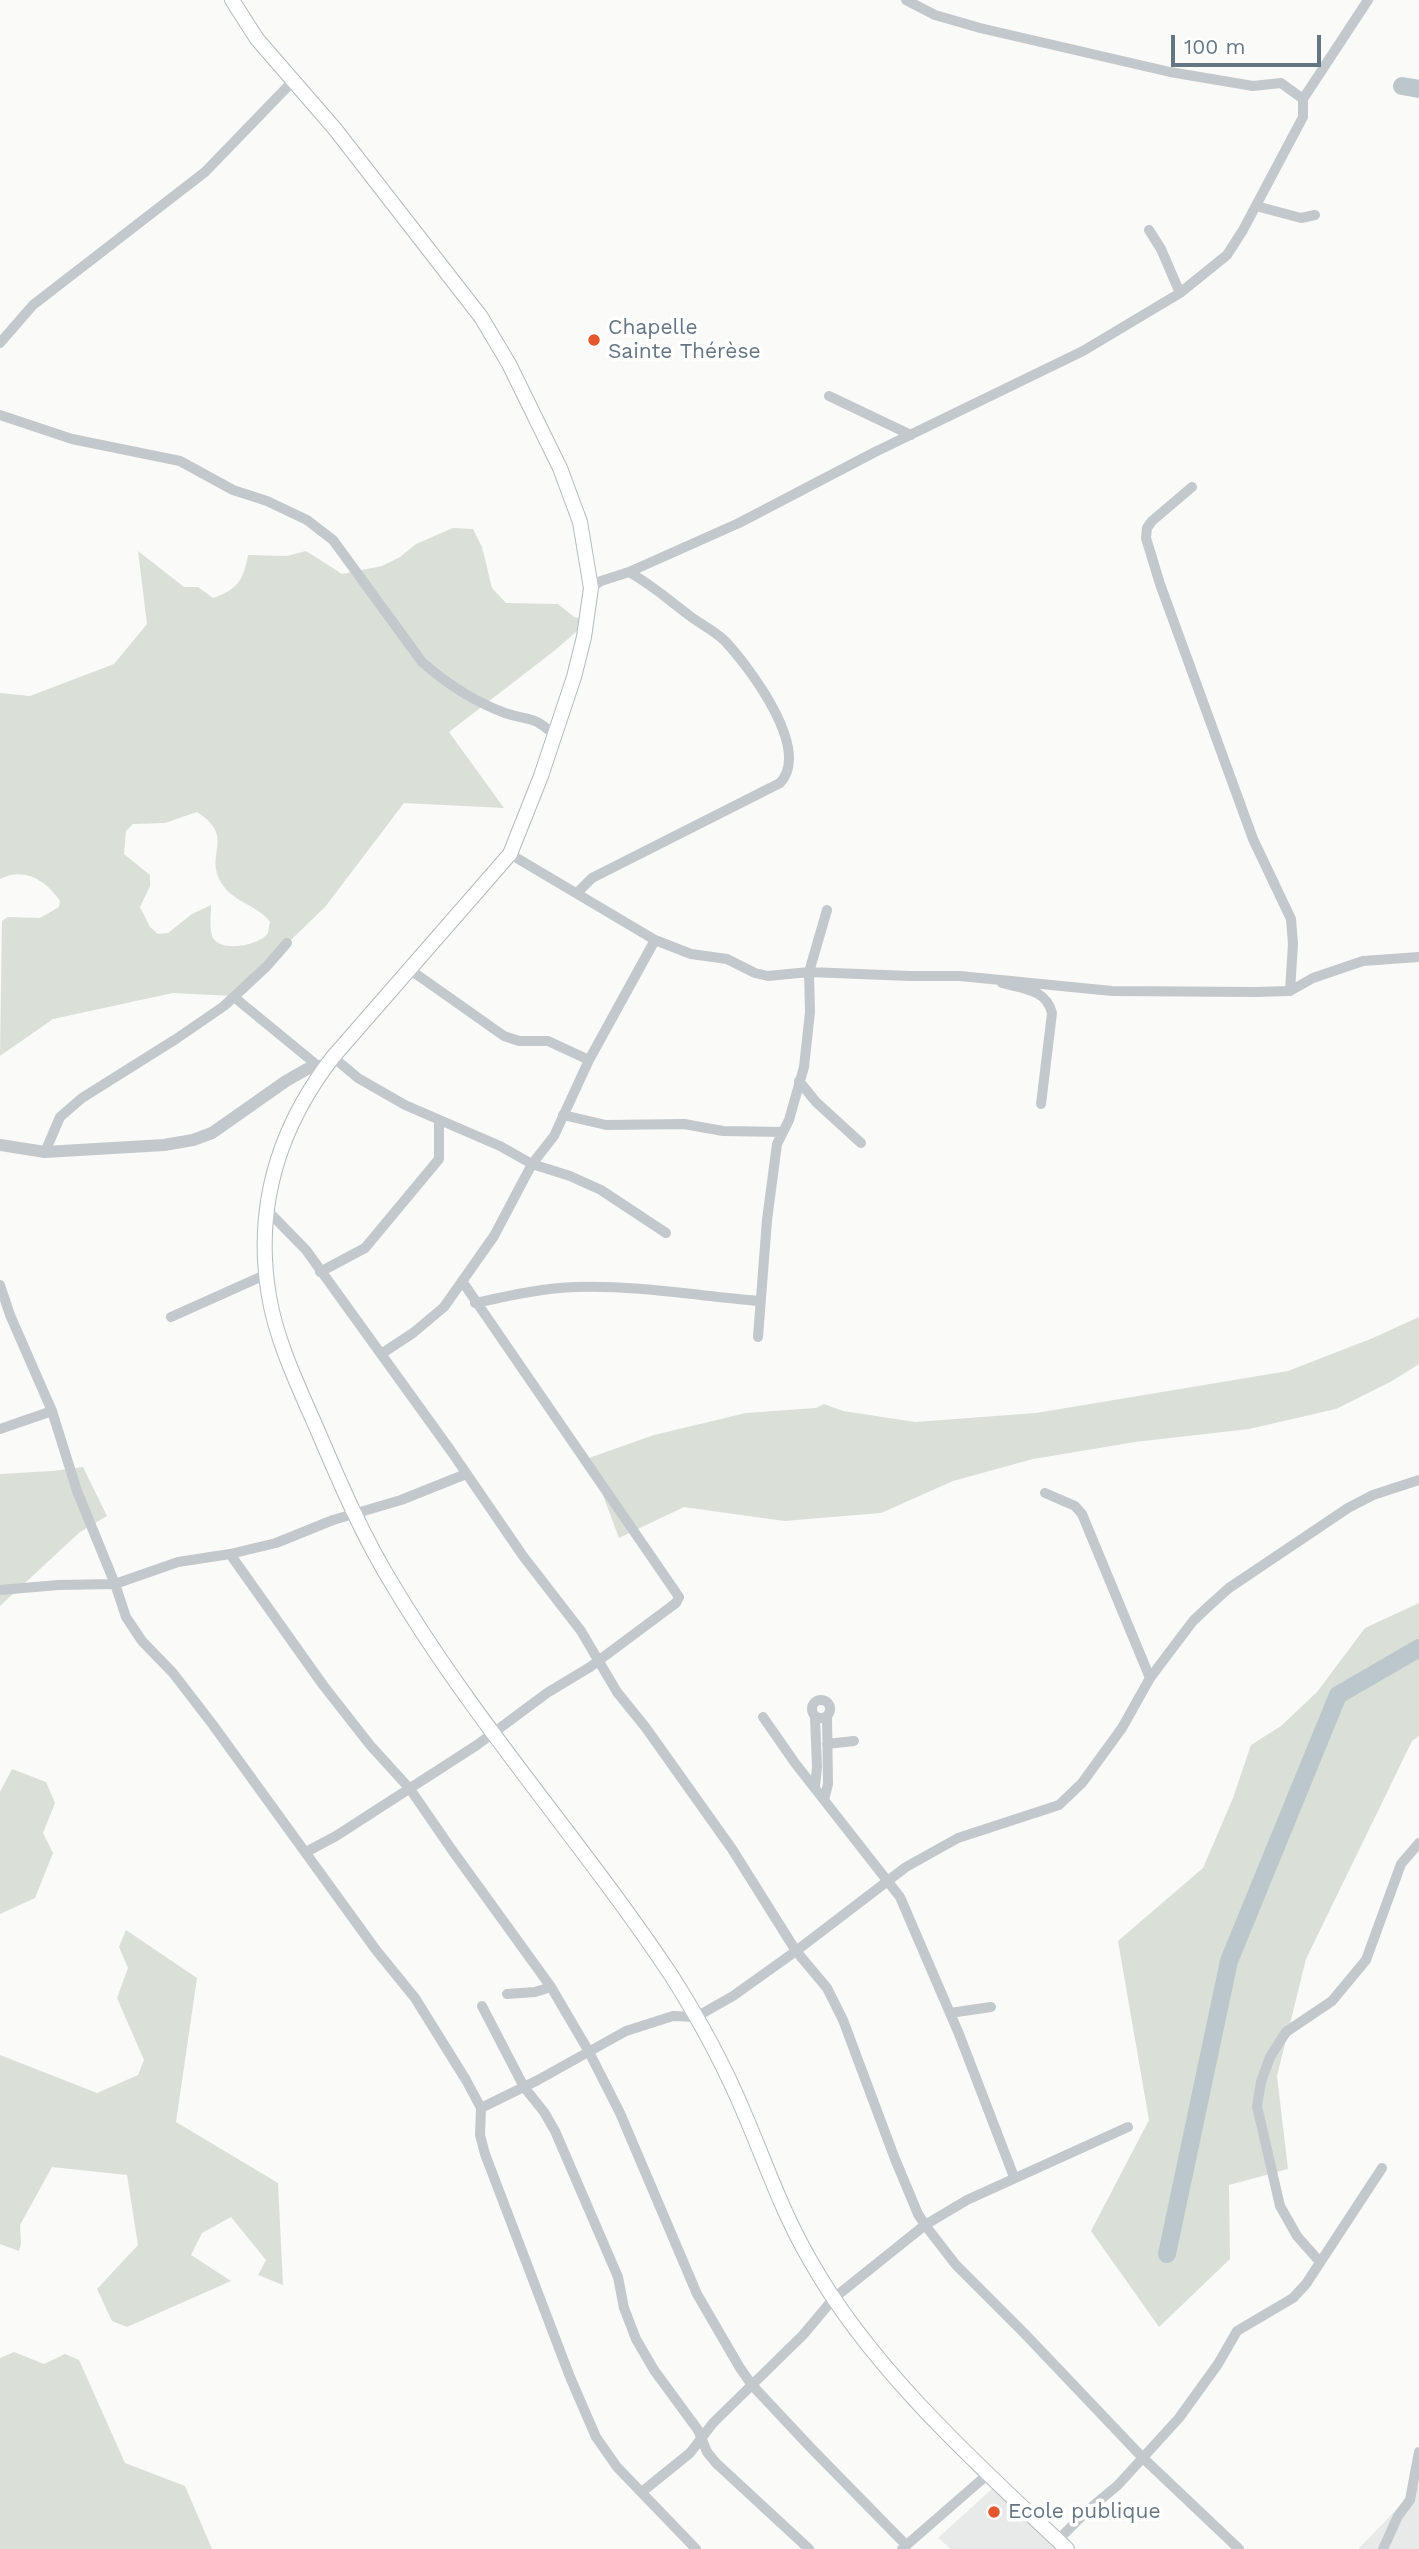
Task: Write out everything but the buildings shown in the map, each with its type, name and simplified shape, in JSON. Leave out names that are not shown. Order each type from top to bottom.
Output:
[{"type":"main road","points":[[232,0],[257,39],[373,176],[481,317],[502,352],[571,495],[585,546],[591,588],[580,657],[541,776],[510,854],[326,1062],[309,1088],[284,1141],[271,1178],[267,1210],[267,1274],[269,1299],[289,1363],[369,1546],[396,1592],[493,1734],[583,1852],[670,1975],[696,2017],[745,2113],[793,2229],[834,2298],[881,2360],[988,2475],[1063,2545]]},
{"type":"street","points":[[906,0],[934,15],[980,28],[1170,72],[1253,86],[1281,83],[1303,99]]},
{"type":"street","points":[[591,588],[601,581],[629,572],[739,523],[1083,351],[1181,293],[1227,256],[1303,117],[1303,99],[1368,0]]},
{"type":"street","points":[[0,343],[40,300],[205,172],[294,80]]},
{"type":"street","points":[[1256,206],[1301,218],[1315,215]]},
{"type":"street","points":[[1149,230],[1181,293]]},
{"type":"street","points":[[829,396],[911,435]]},
{"type":"street","points":[[0,415],[72,439],[180,461],[233,490],[267,501],[307,520],[333,540],[422,662],[468,695],[507,714],[533,719],[553,734]]},
{"type":"street","points":[[1192,487],[1152,521],[1147,528],[1146,538],[1160,584],[1248,827],[1291,919],[1293,944],[1290,990]]},
{"type":"street","points":[[577,893],[592,878],[780,783],[786,777],[788,768],[783,728],[757,681],[725,641],[686,614],[657,588],[629,572]]},
{"type":"street","points":[[510,854],[655,940],[691,954],[727,960],[768,976],[809,972],[983,977],[1112,991],[1290,990],[1313,978],[1355,963],[1419,957]]},
{"type":"street","points":[[758,1338],[759,1301],[777,1144],[789,1119],[804,1067],[808,1045],[809,972],[827,910]]},
{"type":"street","points":[[381,1354],[413,1333],[444,1307],[494,1236],[532,1164],[554,1136],[589,1060],[655,940]]},
{"type":"street","points":[[45,1152],[60,1117],[82,1098],[176,1039],[234,998],[287,943]]},
{"type":"street","points":[[409,969],[504,1036],[519,1041],[548,1041],[589,1060]]},
{"type":"street","points":[[983,977],[1042,995],[1047,999],[1052,1013],[1041,1104]]},
{"type":"street","points":[[234,998],[326,1062],[405,1105],[500,1146],[532,1164],[570,1176],[601,1190],[666,1233]]},
{"type":"street","points":[[0,1145],[45,1152],[164,1145],[193,1140],[212,1133],[307,1069],[326,1062]]},
{"type":"street","points":[[799,1081],[860,1143]]},
{"type":"street","points":[[563,1115],[606,1125],[684,1124],[723,1131],[783,1132]]},
{"type":"street","points":[[320,1272],[365,1248],[439,1159],[439,1119]]},
{"type":"street","points":[[267,1210],[306,1250],[381,1354],[523,1556],[580,1631],[617,1692],[646,1728],[732,1849],[796,1951],[827,1988],[842,2020],[894,2159],[925,2225],[956,2266],[1142,2457],[1239,2549]]},
{"type":"street","points":[[171,1317],[267,1274]]},
{"type":"street","points":[[306,1852],[336,1836],[493,1734],[547,1693],[590,1667],[676,1603],[679,1597],[462,1281]]},
{"type":"street","points":[[0,1285],[10,1315],[52,1411],[77,1491],[126,1617],[142,1641],[173,1673],[214,1725],[376,1950],[415,1998],[467,2080],[481,2108],[480,2135],[485,2154],[570,2377],[596,2437],[617,2467],[696,2549]]},
{"type":"street","points":[[475,1303],[536,1291],[577,1287],[759,1301]]},
{"type":"street","points":[[0,1429],[52,1411]]},
{"type":"street","points":[[0,1590],[115,1584],[178,1562],[276,1543],[354,1513],[401,1500],[466,1474]]},
{"type":"street","points":[[481,2108],[625,2031],[673,2016],[696,2017],[733,1996],[796,1951],[906,1867],[958,1838],[1059,1805],[1082,1783],[1122,1728],[1150,1678],[1192,1621],[1229,1588],[1348,1508],[1373,1495],[1419,1480]]},
{"type":"street","points":[[1045,1493],[1075,1507],[1082,1514],[1150,1678]]},
{"type":"street","points":[[230,1554],[323,1685],[370,1745],[410,1789],[551,1987],[588,2050],[620,2113],[696,2294],[752,2385],[904,2547],[988,2475]]},
{"type":"street","points":[[815,1787],[815,1717],[811,1711],[817,1700],[824,1700],[829,1704],[830,1710],[827,1716],[828,1784],[824,1800]]},
{"type":"street","points":[[815,1717],[827,1716]]},
{"type":"street","points":[[763,1717],[863,1852],[900,1897],[950,2013],[1014,2177]]},
{"type":"street","points":[[827,1744],[854,1741]]},
{"type":"street","points":[[1320,2262],[1297,2236],[1280,2206],[1257,2106],[1261,2082],[1270,2057],[1286,2032],[1332,2001],[1366,1960],[1401,1864],[1419,1843]]},
{"type":"street","points":[[507,1994],[535,1993],[551,1987]]},
{"type":"street","points":[[482,2006],[524,2087],[555,2130],[618,2277],[624,2308],[636,2339],[654,2370],[716,2463],[809,2549]]},
{"type":"street","points":[[950,2013],[991,2007]]},
{"type":"street","points":[[643,2491],[690,2453],[713,2423],[821,2316],[834,2298],[925,2225],[1014,2177],[1128,2127]]},
{"type":"street","points":[[1063,2545],[1087,2511],[1118,2485],[1190,2405],[1237,2331],[1293,2298],[1306,2284],[1382,2168]]},
{"type":"street","points":[[1382,2549],[1398,2516],[1410,2500],[1419,2452]]},
{"type":"shaded area","points":[[453,528],[473,529],[482,547],[492,588],[506,603],[558,604],[574,617],[590,620],[449,732],[504,808],[404,803],[325,907],[233,996],[173,993],[53,1019],[0,1056],[2,921],[8,917],[40,918],[59,907],[60,901],[49,887],[26,875],[9,875],[0,879],[0,693],[30,696],[114,664],[147,624],[138,551],[184,587],[198,587],[213,598],[238,583],[248,555],[287,556],[306,551],[342,574],[382,566],[400,557],[416,544]],"holes":[[[197,812],[209,821],[217,838],[217,873],[222,884],[233,896],[270,922],[268,933],[249,944],[224,945],[213,938],[211,905],[192,914],[168,933],[158,934],[150,927],[140,907],[150,886],[150,875],[124,854],[126,831],[133,824],[165,823]]]},
{"type":"shaded area","points":[[1419,1317],[1419,1364],[1336,1409],[1249,1429],[1135,1442],[1033,1459],[953,1481],[881,1513],[784,1521],[684,1507],[619,1538],[589,1458],[654,1435],[746,1413],[816,1408],[824,1404],[843,1411],[915,1422],[1036,1413],[1288,1371]]},
{"type":"shaded area","points":[[83,1467],[107,1516],[80,1532],[0,1606],[0,1474]]},
{"type":"shaded area","points":[[1419,1603],[1419,1736],[1412,1741],[1306,1959],[1277,2076],[1288,2169],[1229,2185],[1230,2259],[1159,2327],[1091,2231],[1149,2120],[1118,1941],[1203,1868],[1233,1798],[1251,1745],[1281,1726],[1317,1692],[1365,1628]]},
{"type":"shaded area","points":[[12,1769],[46,1782],[55,1803],[43,1833],[53,1853],[35,1898],[0,1914],[0,1792]]},
{"type":"shaded area","points":[[126,1930],[197,1978],[176,2122],[278,2183],[283,2285],[258,2275],[266,2260],[231,2217],[202,2233],[191,2255],[231,2281],[127,2327],[112,2321],[97,2289],[138,2245],[127,2175],[52,2167],[20,2225],[19,2251],[0,2244],[0,2055],[97,2093],[138,2075],[144,2060],[117,1998],[128,1968],[119,1947]]},
{"type":"shaded area","points":[[14,2352],[44,2364],[65,2354],[79,2360],[125,2463],[185,2486],[212,2549],[0,2549],[0,2358]]},
{"type":"shaded area","name":"Ecole publique","points":[[995,2486],[1059,2549],[951,2549],[938,2538]]},
{"type":"shaded area","points":[[1419,2486],[1419,2549],[1358,2549],[1370,2537]]},
{"type":"waterway","points":[[1402,86],[1419,89]]},
{"type":"waterway","points":[[1167,2254],[1229,1961],[1338,1695],[1419,1648]]},
{"type":"place","name":"Chapelle Sainte Thérèse","points":[[594,340]]},
{"type":"place","name":"Ecole publique","points":[[994,2512]]}]
